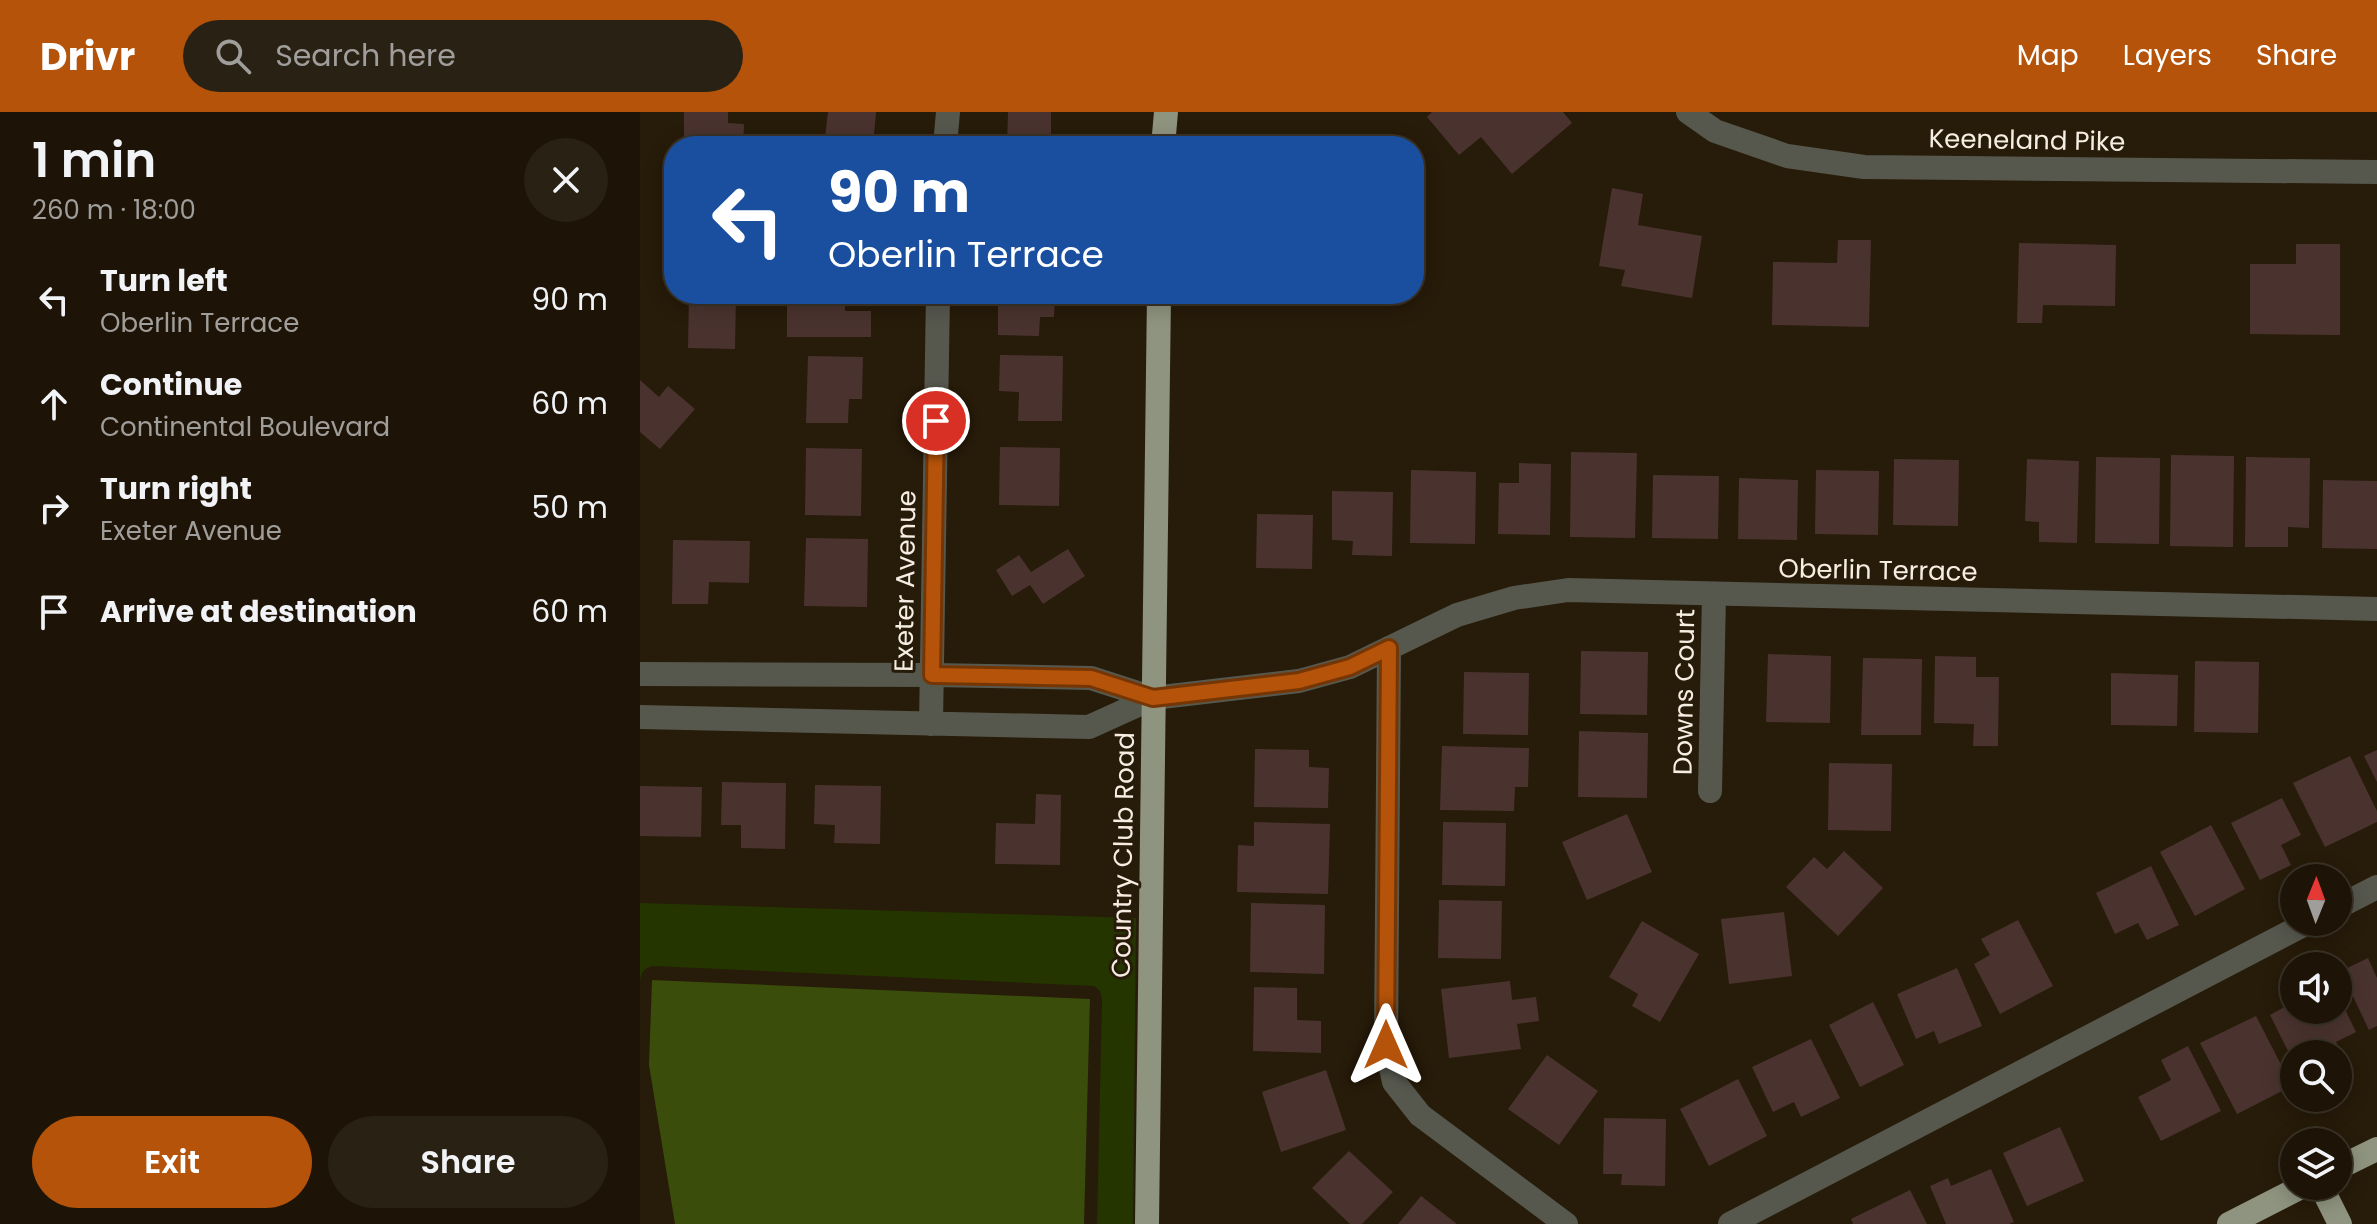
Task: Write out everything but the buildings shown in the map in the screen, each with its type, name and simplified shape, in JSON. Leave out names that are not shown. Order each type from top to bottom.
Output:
[{"type":"main road","points":[[1164,136],[1166,112]]},
{"type":"main road","name":"Country Club Road","points":[[1147,1224],[1159,304]]},
{"type":"main road","points":[[2352,1161],[2377,1149]]},
{"type":"main road","points":[[2229,1224],[2280,1198]]},
{"type":"main road","points":[[2328,1200],[2340,1224]]},
{"type":"street","points":[[946,136],[948,112]]},
{"type":"street","name":"Keeneland Pike","points":[[1688,112],[1715,131],[1787,156],[1864,167],[2377,172]]},
{"type":"street","name":"Exeter Avenue","points":[[931,724],[938,304]]},
{"type":"street","name":"Oberlin Terrace","points":[[1153,698],[1299,681],[1350,667],[1457,615],[1514,598],[1568,590],[2377,609]]},
{"type":"street","name":"Downs Court","points":[[1710,791],[1714,595]]},
{"type":"street","points":[[1389,648],[1386,1045],[1394,1082],[1420,1115],[1566,1224]]},
{"type":"street","points":[[640,674],[1091,678],[1153,698]]},
{"type":"street","points":[[640,717],[1089,727],[1153,698]]},
{"type":"street","points":[[2352,900],[2377,887]]},
{"type":"street","points":[[1730,1224],[2282,936]]},
{"type":"green space","points":[[640,903],[1136,918],[1133,1224],[1097,1224],[1102,1000],[1100,991],[1094,986],[653,966],[646,969],[640,980]]},
{"type":"green space","points":[[652,980],[1090,999],[1084,1224],[675,1224],[649,1065]]},
{"type":"route","points":[[936,421],[932,675],[1091,678],[1153,698],[1299,681],[1350,667],[1389,648],[1386,1045]]}]
